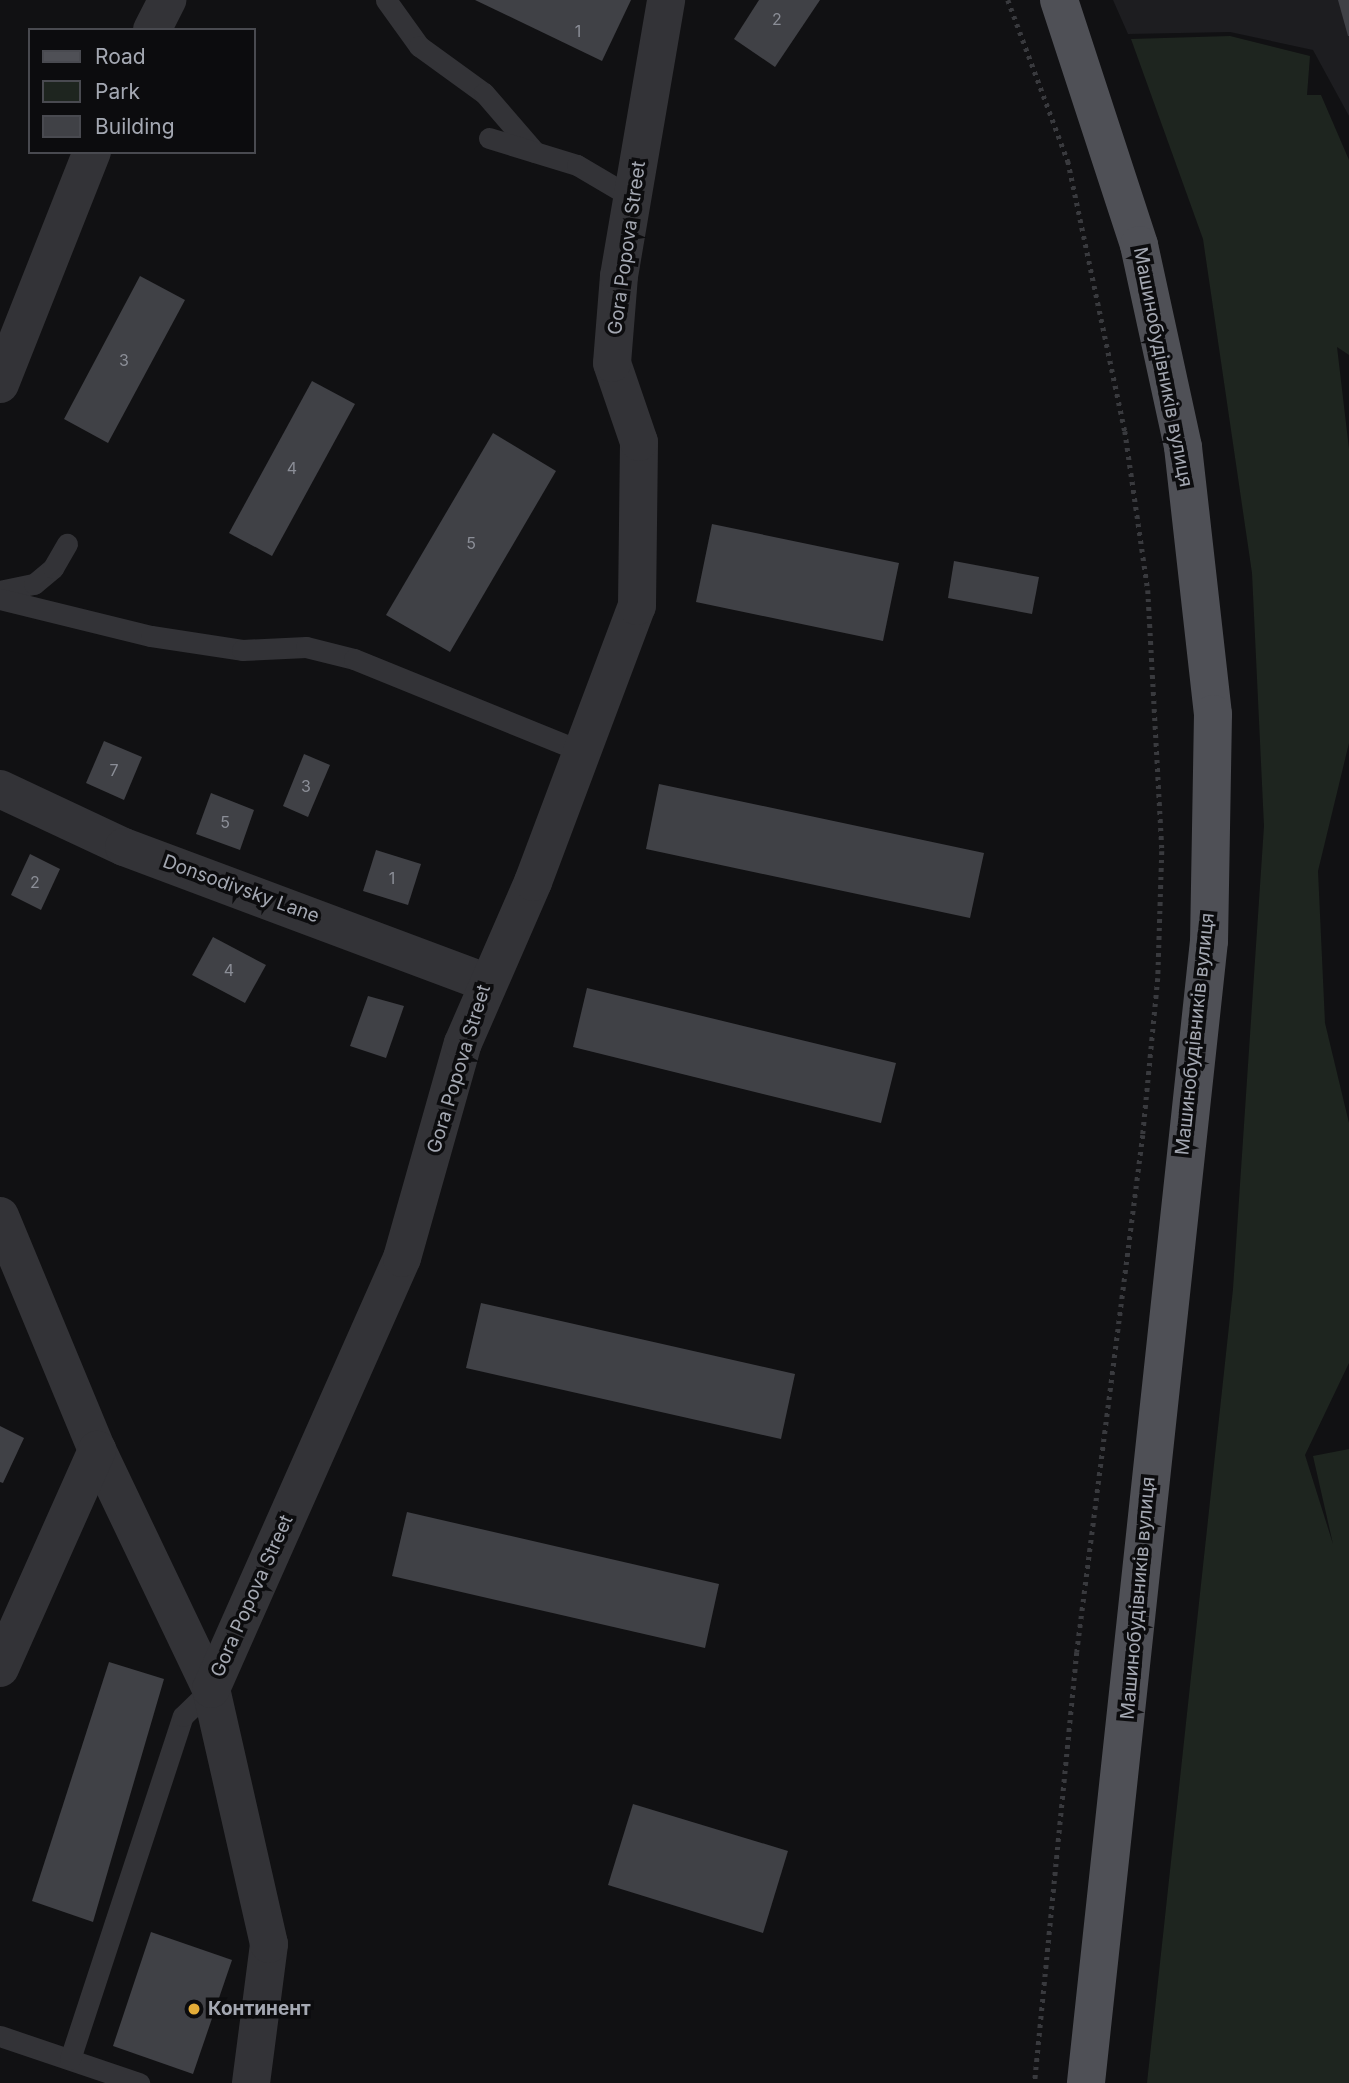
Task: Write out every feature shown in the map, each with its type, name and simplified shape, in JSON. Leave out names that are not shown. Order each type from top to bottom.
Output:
[{"type":"main road","name":"Машинобудівників вулиця","points":[[1059,0],[1151,299],[1183,447],[1213,714],[1209,941],[1086,2083]]},
{"type":"street","points":[[153,28],[167,0]]},
{"type":"street","name":"Gora Popova Street","points":[[251,2083],[269,1944],[211,1689],[401,1258],[485,982],[533,882],[578,750],[637,606],[639,442],[612,363],[633,198],[666,0]]},
{"type":"street","points":[[0,384],[91,154]]},
{"type":"street","name":"Donsodivsky Lane","points":[[0,789],[124,847],[485,982]]},
{"type":"street","points":[[0,1216],[97,1450],[211,1689]]},
{"type":"street","points":[[0,1668],[97,1450]]},
{"type":"lane","points":[[386,0],[419,46],[484,93],[535,152]]},
{"type":"lane","points":[[489,138],[577,165],[633,198]]},
{"type":"lane","points":[[0,591],[34,584],[53,568],[67,544]]},
{"type":"lane","points":[[0,599],[151,636],[242,650],[306,647],[354,659],[578,750]]},
{"type":"lane","points":[[70,2059],[183,1716],[211,1689]]},
{"type":"lane","points":[[0,2036],[139,2083]]},
{"type":"path","points":[[1008,0],[1068,161],[1125,431],[1148,590],[1162,851],[1158,978],[1143,1135],[1077,1652],[1035,2083]]},
{"type":"shaded area","points":[[1113,0],[1349,0],[1349,116],[1313,50],[1230,32],[1128,34]]},
{"type":"green space","points":[[1230,36],[1310,56],[1307,95],[1321,95],[1349,160],[1349,355],[1337,347],[1349,449],[1349,743],[1318,871],[1325,1023],[1349,1123],[1349,1363],[1305,1455],[1333,1544],[1313,1456],[1349,1449],[1349,2083],[1147,2083],[1233,1289],[1264,826],[1252,573],[1203,239],[1131,39]]},
{"type":"building","points":[[475,0],[631,0],[602,61]]},
{"type":"building","points":[[759,0],[820,0],[775,67],[734,39]]},
{"type":"building","points":[[1338,0],[1349,0],[1349,36],[1348,36]]},
{"type":"building","points":[[140,276],[185,300],[108,443],[64,419]]},
{"type":"building","points":[[312,381],[355,404],[272,556],[229,533]]},
{"type":"building","points":[[493,433],[556,471],[450,652],[386,615]]},
{"type":"building","points":[[712,524],[899,563],[883,641],[696,602]]},
{"type":"building","points":[[954,561],[1039,577],[1032,614],[948,598]]},
{"type":"building","points":[[104,741],[142,757],[124,800],[86,783]]},
{"type":"building","points":[[304,754],[330,765],[308,817],[283,806]]},
{"type":"building","points":[[659,784],[984,853],[970,918],[646,849]]},
{"type":"building","points":[[211,793],[254,810],[240,850],[196,834]]},
{"type":"building","points":[[376,850],[421,864],[408,905],[363,891]]},
{"type":"building","points":[[30,854],[60,869],[41,910],[11,895]]},
{"type":"building","points":[[213,937],[266,965],[245,1003],[192,975]]},
{"type":"building","points":[[587,988],[896,1063],[881,1123],[573,1047]]},
{"type":"building","points":[[368,996],[404,1006],[386,1058],[350,1046]]},
{"type":"building","points":[[481,1303],[795,1374],[781,1439],[466,1368]]},
{"type":"building","points":[[0,1426],[24,1438],[3,1483],[0,1482]]},
{"type":"building","points":[[407,1512],[719,1584],[705,1648],[392,1576]]},
{"type":"building","points":[[109,1662],[164,1679],[93,1922],[32,1901]]},
{"type":"building","points":[[633,1804],[788,1851],[763,1933],[608,1885]]},
{"type":"building","points":[[151,1932],[232,1960],[193,2074],[113,2046]]},
{"type":"place","name":"Континент","points":[[194,2009]]}]
